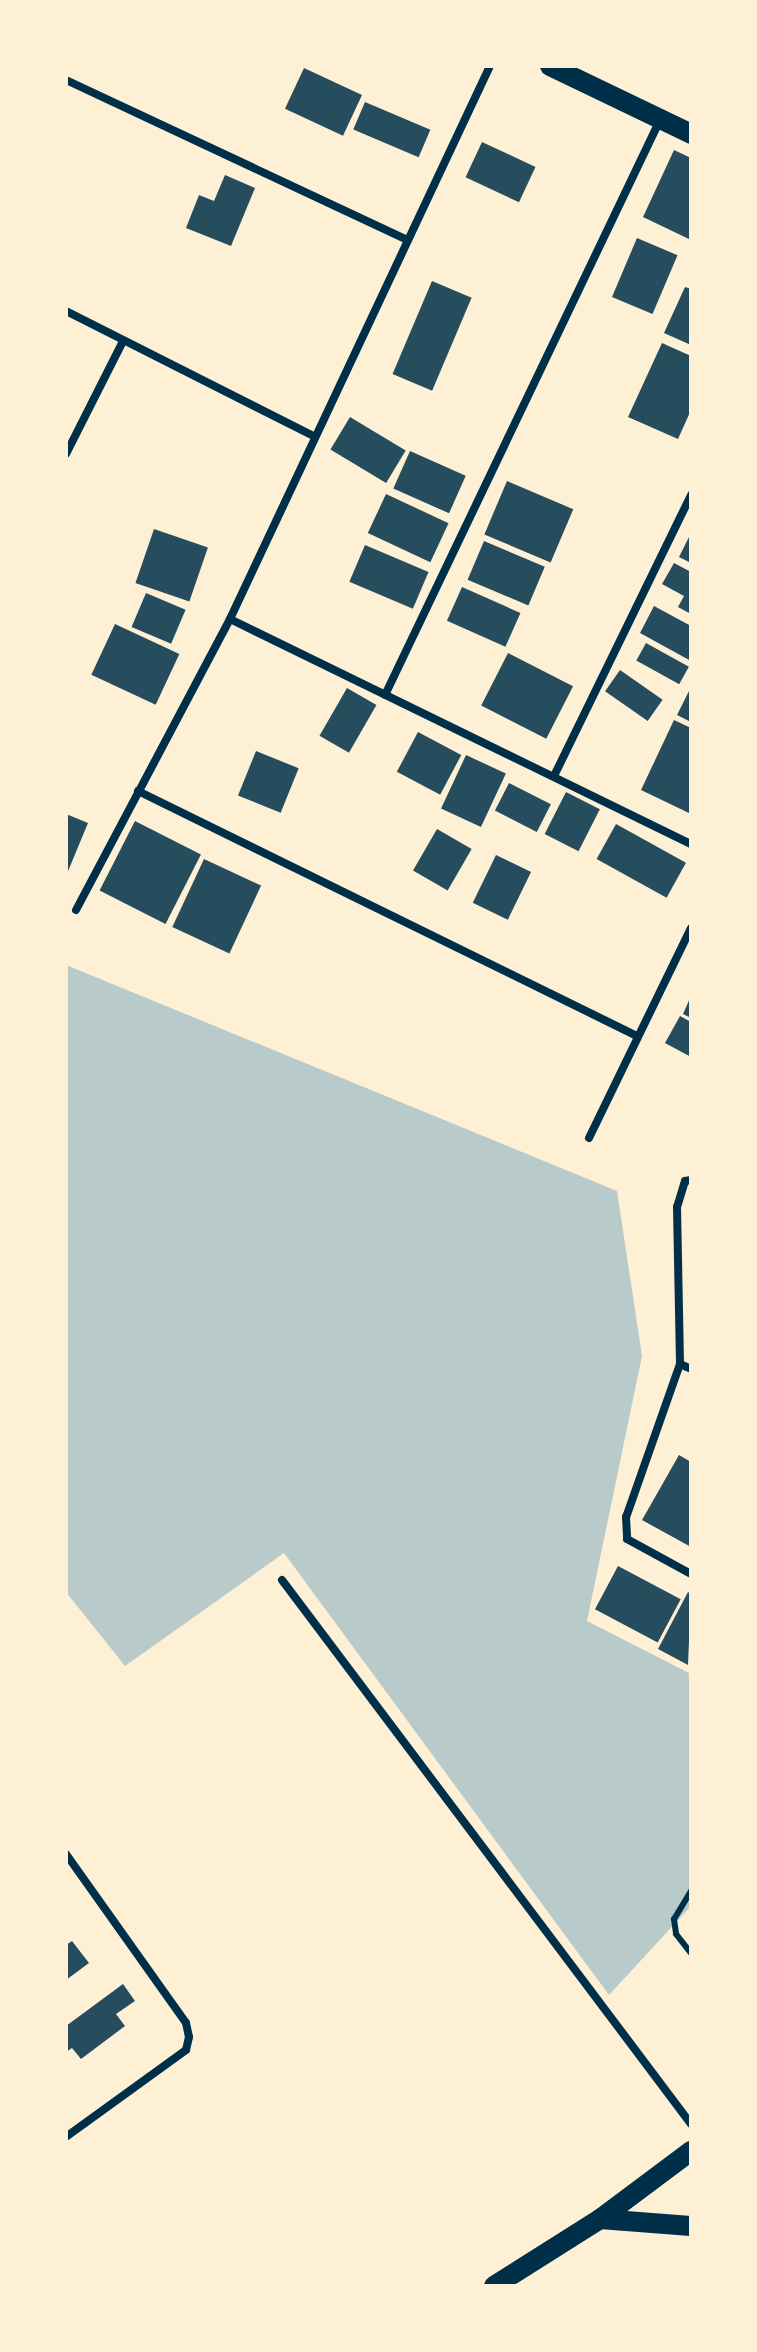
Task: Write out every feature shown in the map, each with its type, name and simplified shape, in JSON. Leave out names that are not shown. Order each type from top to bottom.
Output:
[{"type":"main road","points":[[553,67],[691,134]]},
{"type":"main road","points":[[494,2286],[600,2219],[691,2151]]},
{"type":"main road","points":[[600,2219],[691,2226]]},
{"type":"street","points":[[76,910],[230,619],[406,239],[490,66]]},
{"type":"street","points":[[66,80],[406,239]]},
{"type":"street","points":[[385,695],[661,119]]},
{"type":"street","points":[[66,311],[315,437]]},
{"type":"street","points":[[66,454],[123,341]]},
{"type":"street","points":[[554,776],[691,495]]},
{"type":"street","points":[[230,619],[691,844]]},
{"type":"street","points":[[138,791],[637,1036]]},
{"type":"street","points":[[589,1138],[691,928]]},
{"type":"street","points":[[688,1181],[677,1207],[680,1364],[626,1517],[627,1539],[691,1574]]},
{"type":"street","points":[[680,1364],[691,1369]]},
{"type":"street","points":[[282,1580],[691,2124]]},
{"type":"street","points":[[66,1854],[186,2023],[189,2037],[186,2050],[66,2137]]},
{"type":"lane","points":[[691,1891],[674,1919],[676,1934],[691,1953]]},
{"type":"shaded area","points":[[66,965],[617,1191],[642,1356],[587,1621],[691,1674],[691,1906],[609,1995],[284,1553],[125,1666],[66,1592]]},
{"type":"building","points":[[304,68],[362,95],[343,136],[285,109]]},
{"type":"building","points":[[365,102],[430,130],[419,157],[353,130]]},
{"type":"building","points":[[482,142],[535,167],[519,202],[466,177]]},
{"type":"building","points":[[674,150],[691,158],[691,240],[643,217]]},
{"type":"building","points":[[225,175],[255,188],[231,246],[186,228],[199,195],[214,201]]},
{"type":"building","points":[[637,238],[678,255],[652,314],[612,297]]},
{"type":"building","points":[[432,281],[472,298],[432,391],[393,374]]},
{"type":"building","points":[[685,287],[691,289],[691,345],[664,333]]},
{"type":"building","points":[[662,343],[691,356],[691,410],[678,439],[628,417]]},
{"type":"building","points":[[350,417],[406,450],[386,483],[330,450]]},
{"type":"building","points":[[410,451],[466,476],[449,513],[393,488]]},
{"type":"building","points":[[507,481],[573,509],[551,563],[484,534]]},
{"type":"building","points":[[386,494],[449,523],[430,562],[368,533]]},
{"type":"building","points":[[154,529],[208,548],[189,601],[135,583]]},
{"type":"building","points":[[691,533],[691,563],[679,557]]},
{"type":"building","points":[[484,541],[545,567],[528,605],[468,580]]},
{"type":"building","points":[[365,545],[429,572],[413,609],[349,582]]},
{"type":"building","points":[[674,563],[691,572],[691,614],[678,607],[684,596],[662,584]]},
{"type":"building","points":[[462,587],[520,613],[505,647],[447,621]]},
{"type":"building","points":[[146,593],[186,610],[171,644],[132,627]]},
{"type":"building","points":[[654,606],[691,626],[691,661],[640,633]]},
{"type":"building","points":[[115,624],[179,654],[156,705],[91,675]]},
{"type":"building","points":[[646,643],[689,667],[679,684],[636,660]]},
{"type":"building","points":[[508,653],[573,686],[546,739],[481,706]]},
{"type":"building","points":[[620,670],[663,700],[648,721],[605,691]]},
{"type":"building","points":[[691,687],[691,722],[677,715]]},
{"type":"building","points":[[347,688],[376,705],[349,753],[320,736]]},
{"type":"building","points":[[674,720],[691,728],[691,814],[641,790]]},
{"type":"building","points":[[418,732],[461,755],[440,795],[397,772]]},
{"type":"building","points":[[256,751],[299,768],[281,813],[238,796]]},
{"type":"building","points":[[466,755],[506,774],[481,827],[441,808]]},
{"type":"building","points":[[509,783],[551,804],[537,832],[495,811]]},
{"type":"building","points":[[566,792],[600,809],[579,851],[545,834]]},
{"type":"building","points":[[66,814],[88,823],[66,876]]},
{"type":"building","points":[[135,821],[201,855],[166,924],[100,890]]},
{"type":"building","points":[[616,824],[686,863],[667,898],[597,859]]},
{"type":"building","points":[[437,829],[472,849],[448,891],[413,871]]},
{"type":"building","points":[[496,855],[531,872],[508,920],[473,903]]},
{"type":"building","points":[[204,859],[261,886],[229,954],[172,927]]},
{"type":"building","points":[[691,996],[691,1018],[683,1014]]},
{"type":"building","points":[[680,1016],[691,1022],[691,1057],[665,1043]]},
{"type":"building","points":[[679,1455],[691,1462],[691,1547],[642,1520]]},
{"type":"building","points":[[618,1566],[681,1599],[658,1643],[595,1609]]},
{"type":"building","points":[[688,1592],[691,1594],[688,1665],[658,1649]]},
{"type":"building","points":[[72,1941],[89,1963],[66,1980],[66,1945]]},
{"type":"building","points":[[123,1984],[135,2001],[116,2014],[125,2026],[81,2059],[72,2048],[66,2052],[66,2026]]}]
